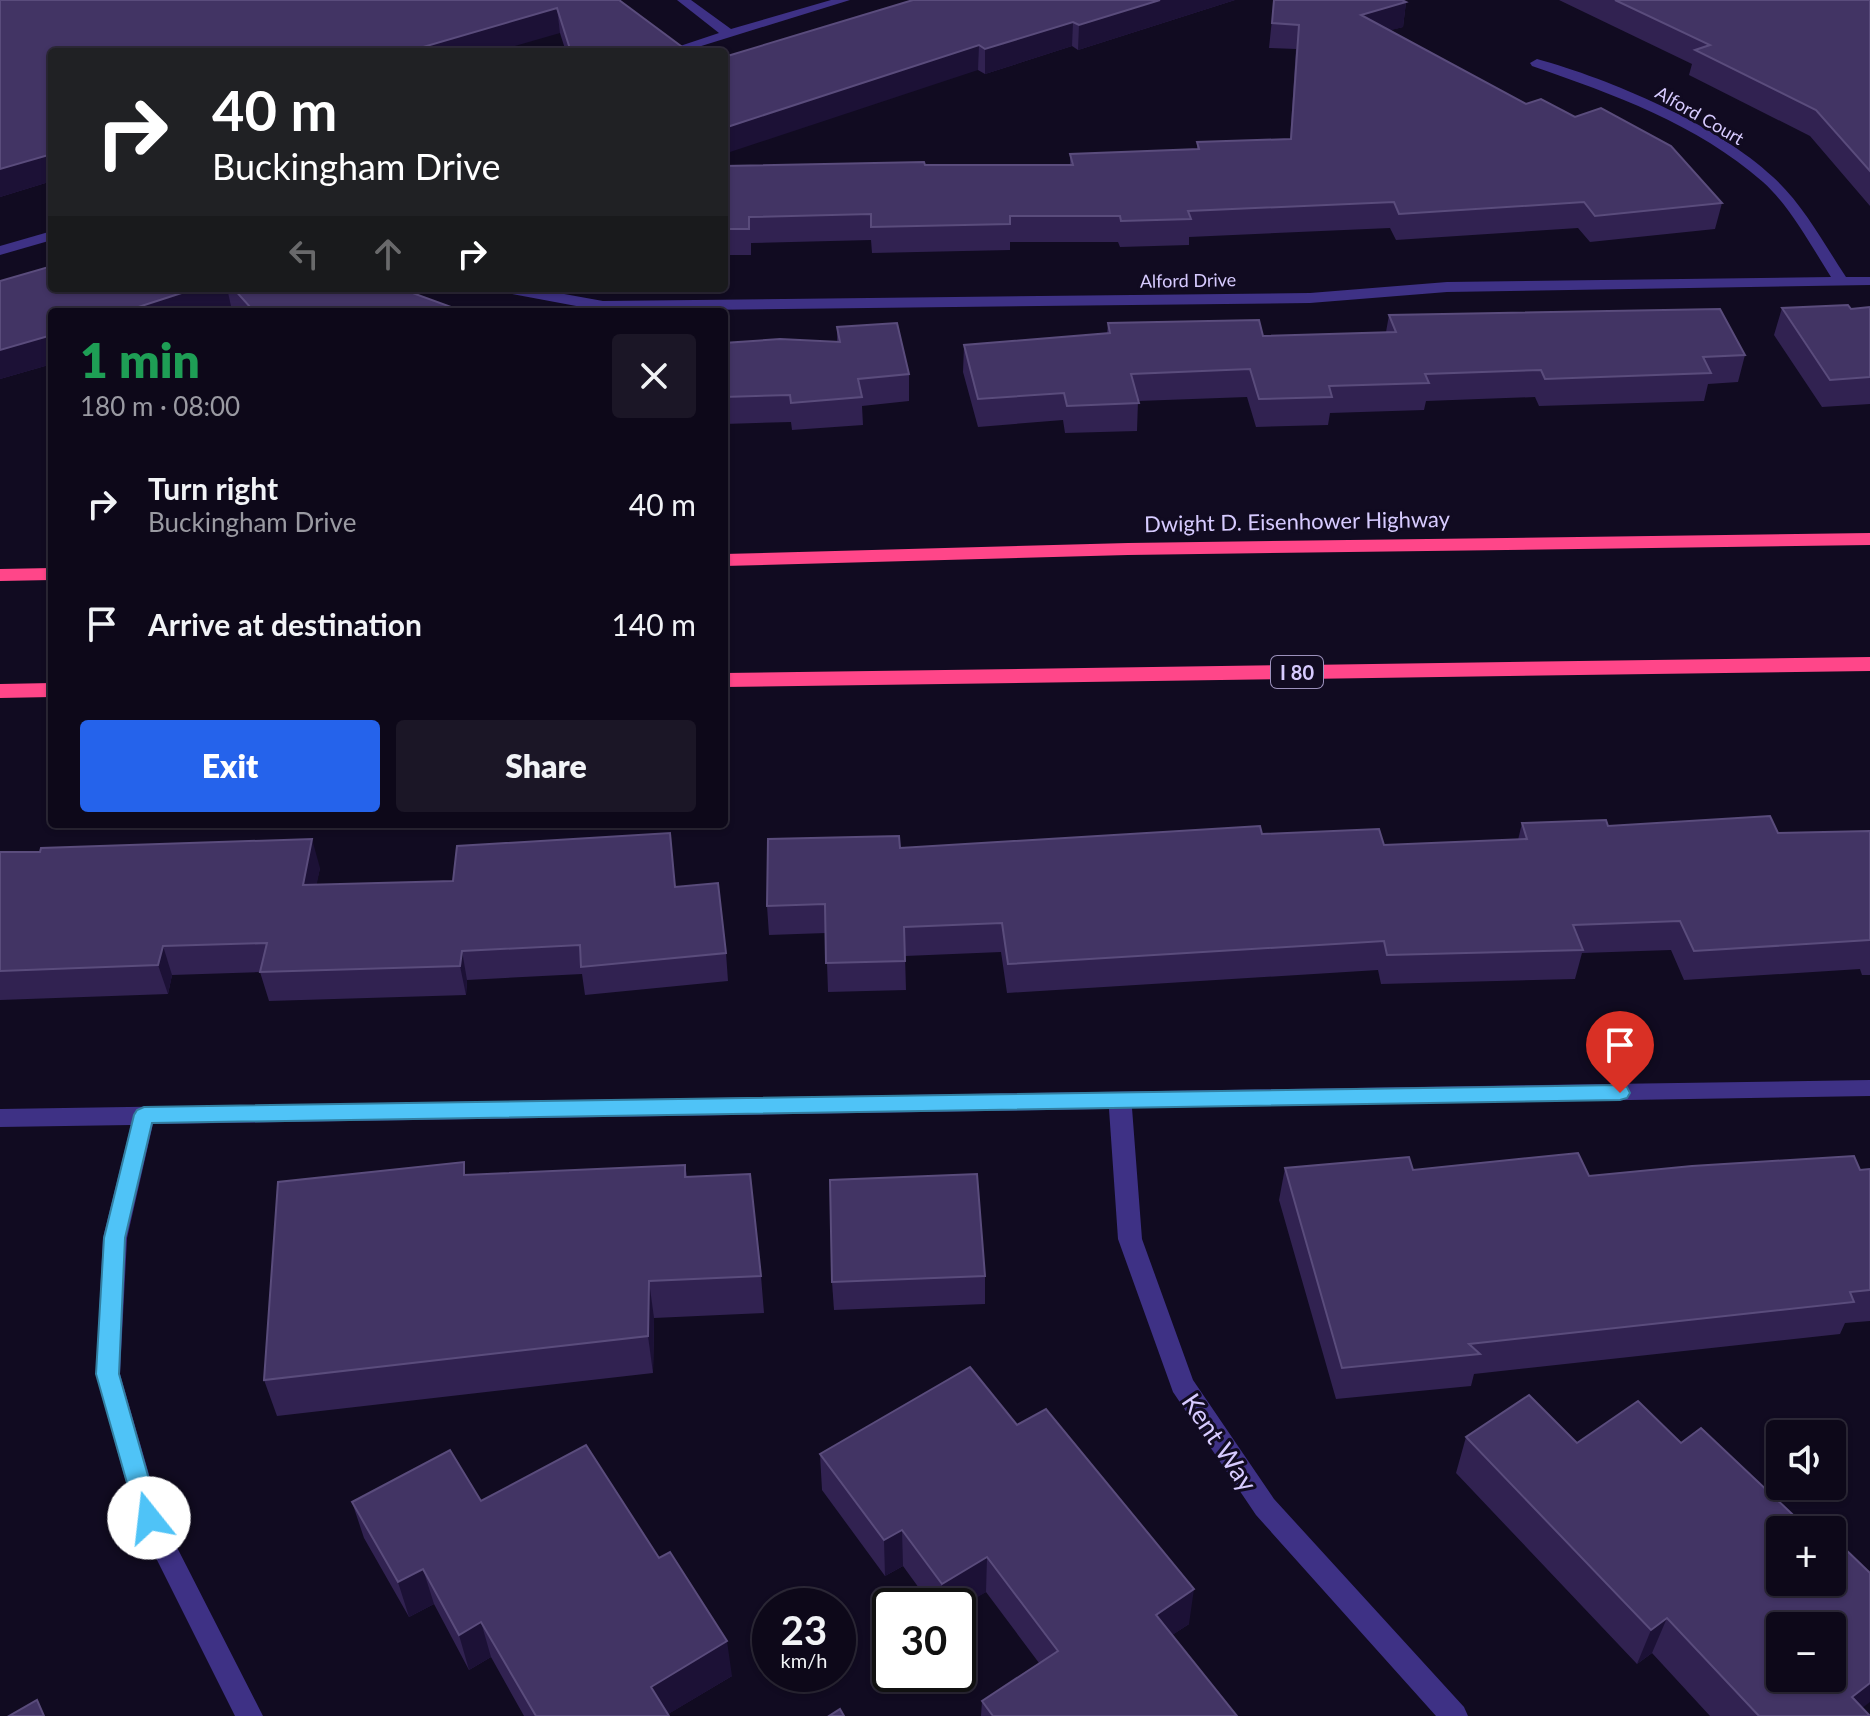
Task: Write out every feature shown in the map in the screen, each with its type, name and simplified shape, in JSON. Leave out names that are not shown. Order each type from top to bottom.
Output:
[{"type":"highway","name":"Dwight D. Eisenhower Highway","points":[[728,560],[1128,549],[1870,539]]},
{"type":"highway","points":[[0,575],[48,574]]},
{"type":"highway","name":"I 80","points":[[728,680],[1870,664]]},
{"type":"highway","points":[[0,691],[48,690]]},
{"type":"street","points":[[683,0],[729,34]]},
{"type":"street","points":[[682,48],[844,0]]},
{"type":"street","name":"Alford Court","points":[[1537,63],[1624,93],[1707,136],[1769,180],[1807,229],[1841,281]]},
{"type":"street","points":[[0,251],[48,236]]},
{"type":"street","name":"Alford Drive","points":[[528,292],[603,306],[1310,298],[1447,287],[1870,281]]},
{"type":"street","points":[[0,1118],[1870,1088]]},
{"type":"street","name":"Kent Way","points":[[1120,1102],[1130,1239],[1182,1385],[1265,1507],[1454,1716]]},
{"type":"street","points":[[144,1115],[115,1238],[108,1374],[149,1518],[249,1716]]},
{"type":"building","points":[[0,0],[619,0],[684,48],[570,48],[557,8],[420,48],[48,48],[48,155],[0,169]]},
{"type":"building","points":[[913,0],[1160,0],[985,49],[979,45],[728,127],[728,56]]},
{"type":"building","points":[[1274,0],[1402,0],[1406,2],[1361,15],[1526,104],[1541,99],[1575,117],[1601,108],[1671,146],[1722,203],[1595,216],[1584,202],[1399,214],[1394,202],[1188,211],[1191,219],[1121,221],[1120,216],[1010,216],[1010,224],[871,227],[871,214],[749,217],[749,229],[728,229],[728,166],[924,162],[925,165],[1073,165],[1070,154],[1199,149],[1197,142],[1291,139],[1299,25],[1272,23]]},
{"type":"building","points":[[1615,0],[1870,0],[1870,171],[1816,110],[1695,50],[1710,45]]},
{"type":"building","points":[[48,267],[48,292],[185,292],[135,308],[48,308],[48,336],[0,350],[0,281]]},
{"type":"building","points":[[237,292],[410,292],[454,308],[253,308]]},
{"type":"building","points":[[1848,305],[1851,309],[1870,307],[1870,377],[1830,380],[1782,308]]},
{"type":"building","points":[[1720,309],[1745,355],[1703,357],[1711,373],[1545,379],[1541,370],[1425,374],[1429,383],[1329,386],[1332,397],[1259,399],[1250,369],[1131,374],[1139,403],[1067,406],[1064,393],[978,399],[964,345],[1110,333],[1108,323],[1259,320],[1263,336],[1396,332],[1389,315]]},
{"type":"building","points":[[897,323],[909,374],[858,379],[862,397],[791,403],[790,395],[728,397],[728,343],[780,339],[840,342],[837,327]]},
{"type":"building","points":[[1770,816],[1778,833],[1870,831],[1870,940],[1694,951],[1680,921],[1573,925],[1583,950],[1387,955],[1384,941],[1008,964],[1002,923],[904,927],[905,961],[826,963],[825,904],[767,906],[768,839],[899,836],[900,848],[1260,826],[1262,834],[1379,829],[1384,845],[1527,839],[1522,823],[1606,820],[1608,826]]},
{"type":"building","points":[[670,833],[675,887],[718,883],[726,953],[581,967],[580,945],[462,951],[460,966],[260,972],[267,943],[163,946],[158,965],[0,971],[0,852],[312,839],[303,885],[453,881],[457,846]]},
{"type":"building","points":[[1578,1153],[1589,1176],[1854,1156],[1860,1170],[1870,1169],[1870,1290],[1850,1292],[1854,1302],[1469,1344],[1480,1354],[1342,1368],[1285,1168],[1409,1157],[1413,1170]]},
{"type":"building","points":[[464,1162],[464,1175],[685,1165],[685,1177],[750,1174],[761,1276],[649,1281],[648,1336],[264,1380],[278,1182]]},
{"type":"building","points":[[977,1174],[985,1276],[832,1282],[830,1180]]},
{"type":"building","points":[[970,1367],[1017,1425],[1046,1409],[1194,1589],[1156,1615],[1237,1716],[993,1716],[982,1701],[1058,1651],[987,1557],[942,1584],[902,1530],[884,1540],[820,1454]]},
{"type":"building","points":[[1529,1395],[1577,1443],[1638,1401],[1681,1443],[1701,1428],[1766,1489],[1766,1500],[1777,1500],[1794,1516],[1766,1516],[1766,1596],[1846,1596],[1846,1550],[1870,1573],[1870,1683],[1852,1697],[1870,1716],[1759,1716],[1667,1618],[1651,1630],[1466,1437]]},
{"type":"building","points":[[586,1445],[659,1558],[670,1552],[727,1641],[651,1687],[669,1716],[536,1716],[481,1622],[459,1635],[423,1569],[398,1582],[352,1502],[450,1450],[481,1501]]},
{"type":"building","points":[[37,1700],[44,1716],[9,1716]]},
{"type":"building","points":[[840,1709],[844,1716],[829,1716]]},
{"type":"route","points":[[149,1518],[108,1374],[115,1238],[144,1115],[1620,1093]]}]
